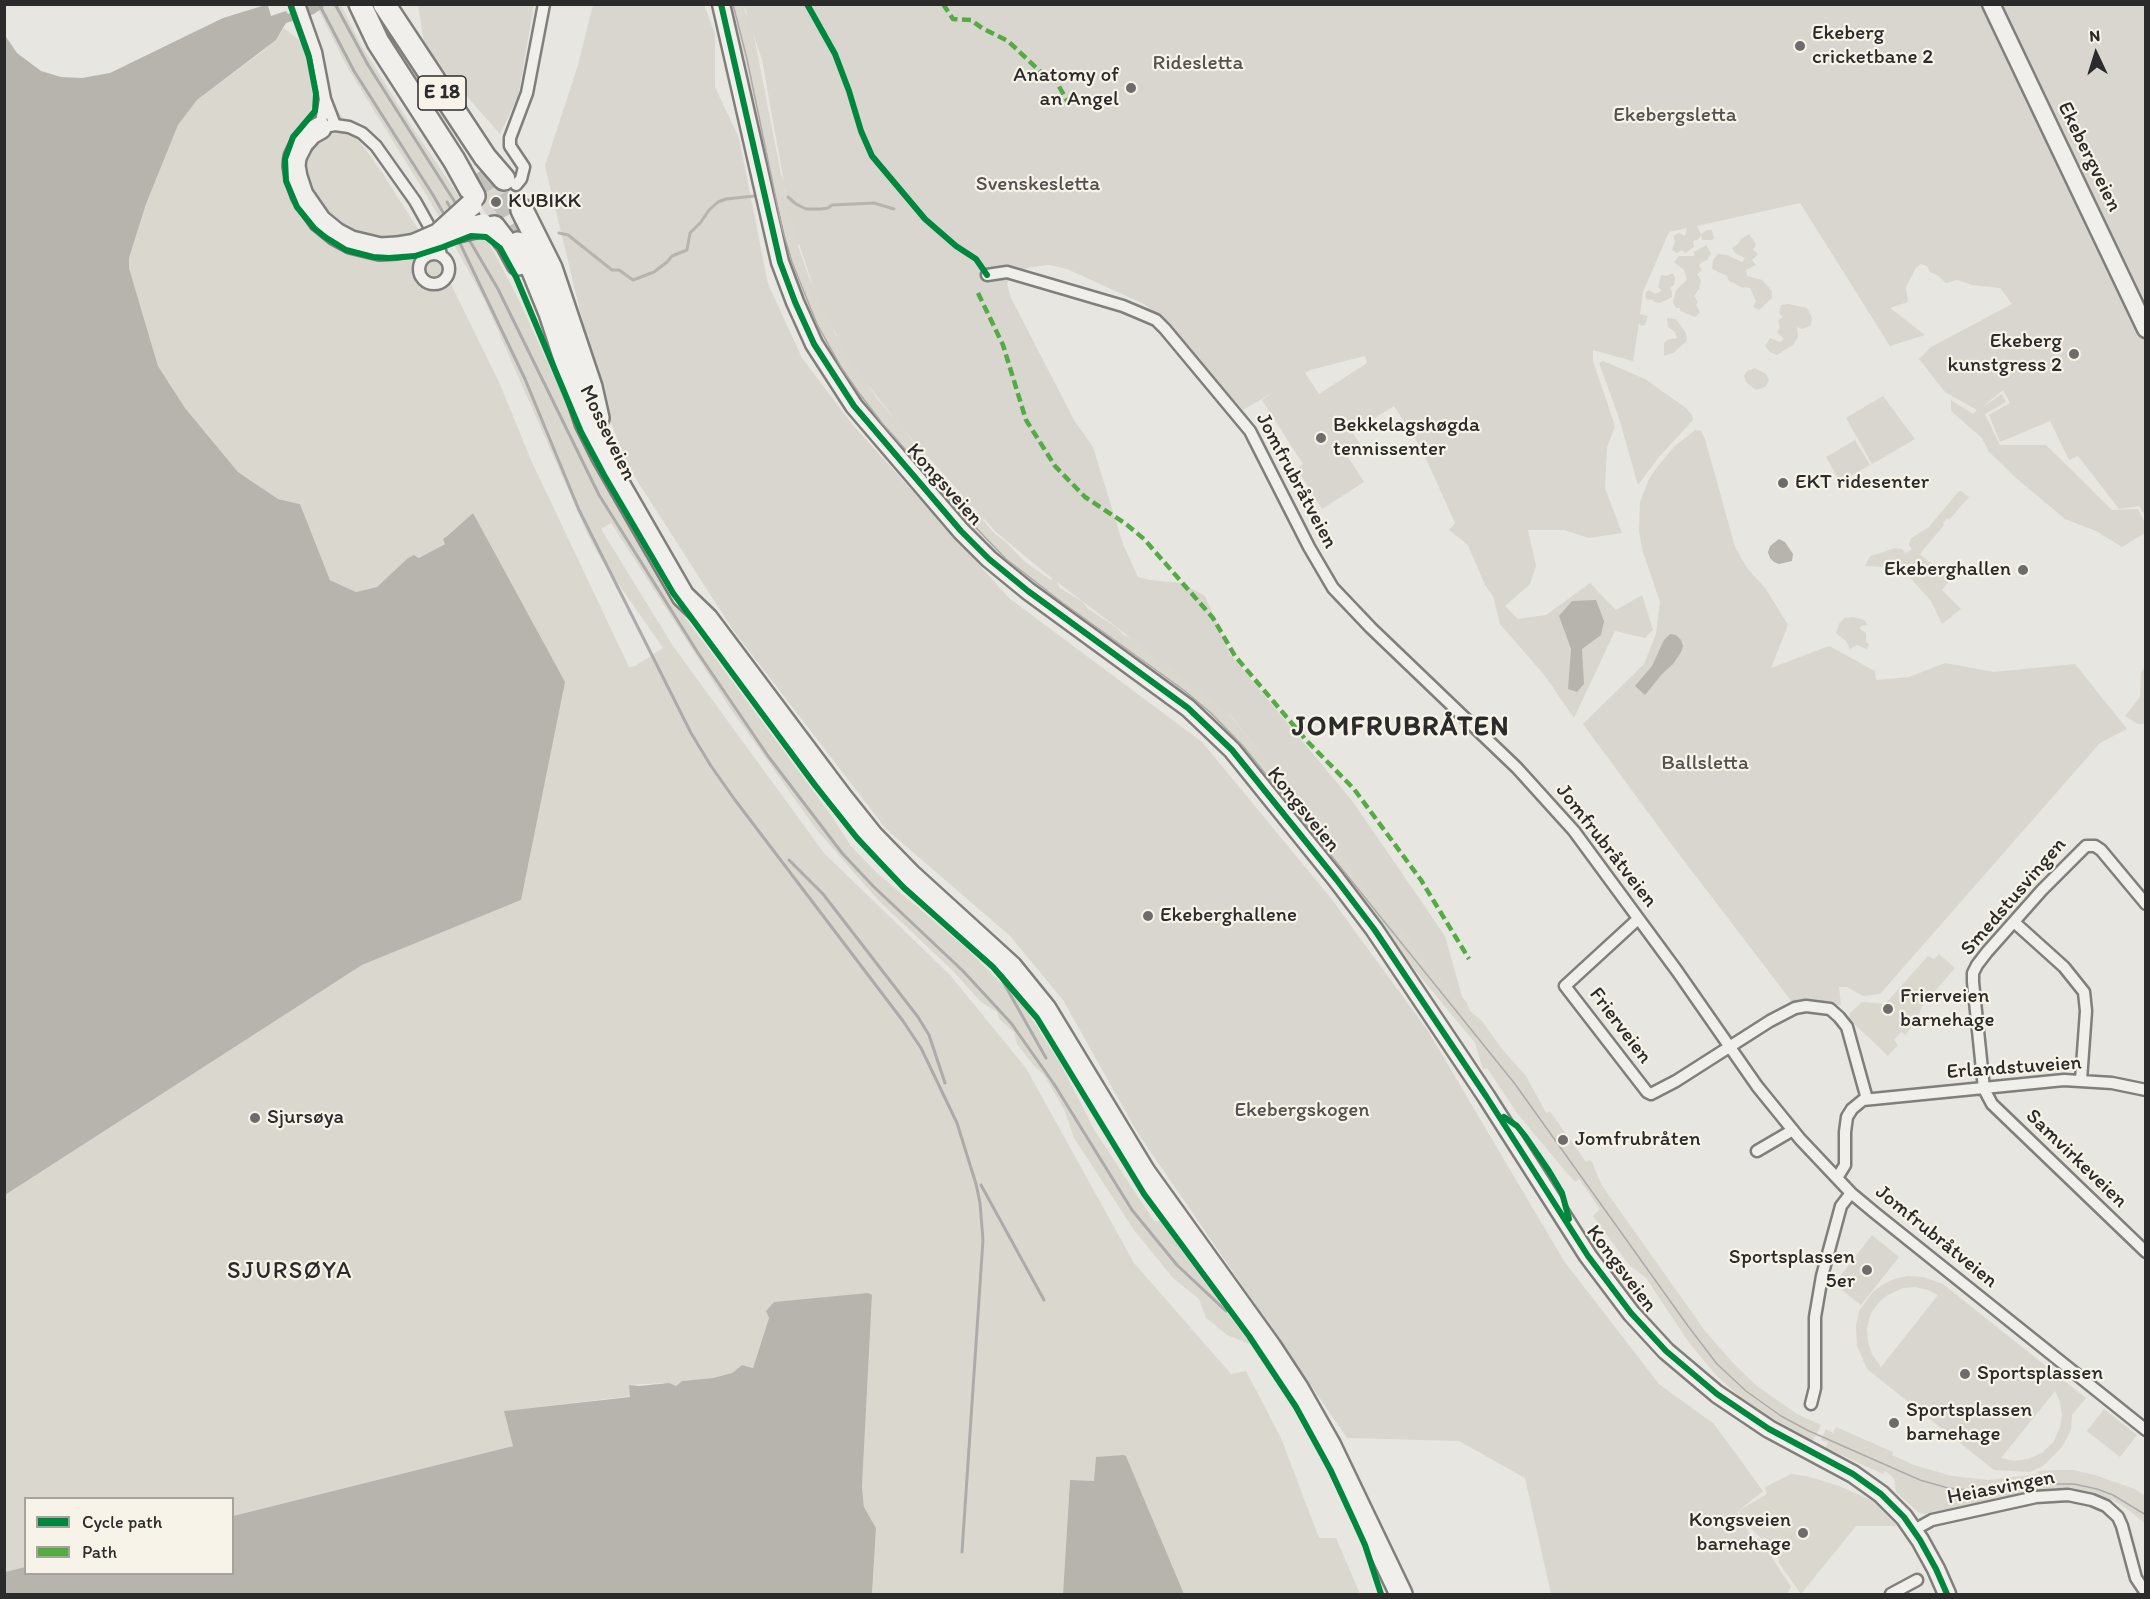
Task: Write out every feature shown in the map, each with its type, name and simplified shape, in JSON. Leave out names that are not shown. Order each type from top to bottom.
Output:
[{"type":"highway","name":"E 18","points":[[360,4],[378,42],[454,160],[476,215],[507,244],[522,272],[549,336],[569,391],[592,420]]},
{"type":"highway","name":"E 18","points":[[364,4],[479,172],[400,47],[377,4]]},
{"type":"highway","name":"E 18","points":[[384,4],[485,157],[521,194],[522,210],[551,268],[591,387],[592,420]]},
{"type":"highway","points":[[328,126],[311,133],[302,143],[295,157],[294,166],[299,189],[313,213],[336,234],[362,245],[389,249],[415,245],[487,225],[511,224],[522,210]]},
{"type":"highway","points":[[435,238],[472,201],[476,190],[485,181],[497,178],[510,182]]},
{"type":"highway","name":"Mosseveien","points":[[521,241],[545,281],[584,390],[592,420],[693,590],[706,619],[872,836],[910,875],[1002,958],[1040,1003],[1144,1172],[1297,1388],[1330,1446],[1401,1594]]},
{"type":"highway","name":"Mosseveien","points":[[1372,1535],[1389,1594]]},
{"type":"main road","name":"Kongsveien","points":[[721,4],[782,269],[814,344],[858,412],[989,559],[1028,591],[1188,708],[1237,755],[1374,929],[1486,1096],[1596,1269],[1631,1313],[1653,1338],[1696,1378],[1742,1412],[1872,1487],[1889,1502],[1914,1530],[1932,1559],[1947,1594]]},
{"type":"main road","name":"Ekebergveien","points":[[1991,4],[2145,328]]},
{"type":"street","points":[[299,4],[316,52],[328,126],[349,127],[358,131],[376,146],[408,190],[435,238],[447,261],[449,273],[444,280],[436,284],[424,279],[419,270],[421,261],[427,255],[435,238]]},
{"type":"street","points":[[510,182],[521,179],[524,167],[510,146],[510,138],[527,93],[544,4]]},
{"type":"street","points":[[427,255],[435,238]]},
{"type":"street","name":"Jomfrubråtveien","points":[[987,275],[1007,272],[1123,306],[1156,320],[1250,431],[1309,548],[1333,588],[1371,628],[1533,783],[1574,831],[1757,1086],[1793,1130],[1851,1193],[2145,1430]]},
{"type":"street","name":"Smedstusvingen","points":[[1984,1089],[1973,973],[1977,965],[2014,922],[2075,855],[2086,846],[2092,845],[2102,850],[2145,904]]},
{"type":"street","name":"Frierveien","points":[[1638,919],[1565,986],[1647,1092],[1651,1094],[1676,1082],[1730,1047]]},
{"type":"street","points":[[2014,922],[2064,968],[2084,992],[2086,1011],[2081,1080]]},
{"type":"street","points":[[1730,1047],[1796,1008],[1806,1005],[1830,1009],[1841,1019],[1850,1034],[1867,1099],[1858,1103],[1847,1118],[1845,1165],[1838,1178]]},
{"type":"street","name":"Erlandstuveien","points":[[1867,1099],[2081,1080],[2145,1090]]},
{"type":"street","name":"Samvirkeveien","points":[[1984,1089],[1992,1104],[2145,1252]]},
{"type":"street","points":[[1757,1151],[1793,1130]]},
{"type":"street","points":[[1811,1404],[1815,1388],[1815,1317],[1822,1276],[1841,1206],[1851,1193]]},
{"type":"street","name":"Heiasvingen","points":[[1914,1530],[1927,1522],[2036,1497],[2056,1495],[2081,1497],[2106,1506],[2118,1517],[2136,1578],[2145,1593]]},
{"type":"street","points":[[1891,1594],[1917,1580]]},
{"type":"shaded area","points":[[309,5],[323,5],[324,7],[314,14],[286,23],[276,40],[197,100],[178,125],[146,204],[129,258],[129,268],[158,366],[185,408],[238,472],[278,499],[300,504],[330,580],[356,592],[377,587],[408,558],[414,555],[419,558],[445,544],[443,539],[473,513],[565,682],[521,900],[362,965],[5,1195],[4,34],[17,53],[41,71],[61,77],[82,78],[110,73],[223,18],[262,6],[268,6],[271,16],[286,11],[288,14]]},
{"type":"shaded area","points":[[316,5],[341,5],[361,45],[412,127],[481,229],[515,292],[588,450],[672,600],[831,815],[851,846],[877,873],[967,949],[1014,996],[1025,999],[1030,1016],[1060,1063],[1095,1131],[1154,1221],[1160,1221],[1250,1344],[1227,1335],[1206,1318],[1199,1299],[1173,1278],[1134,1230],[1074,1138],[1064,1109],[1044,1075],[1017,1044],[1014,1032],[999,1019],[997,1012],[981,1002],[952,970],[878,900],[816,829],[730,708],[611,523],[601,529],[673,646],[824,853],[950,975],[1026,1068],[1134,1263],[1231,1374],[1246,1371],[1281,1438],[1319,1538],[1336,1538],[1360,1594],[1184,1594],[1124,1455],[1095,1482],[1070,1480],[1063,1594],[872,1594],[876,1528],[864,1507],[862,1487],[872,1295],[774,1302],[766,1311],[769,1318],[753,1368],[742,1365],[732,1373],[713,1378],[682,1381],[676,1386],[665,1383],[629,1385],[631,1396],[505,1411],[513,1446],[234,1516],[234,1497],[24,1497],[24,1567],[5,1572],[5,1195],[362,965],[521,900],[473,513],[446,537],[445,544],[419,558],[417,556],[409,558],[377,587],[356,592],[330,580],[300,504],[278,499],[238,472],[185,408],[158,366],[129,268],[129,258],[146,204],[178,125],[197,100],[264,50],[276,40],[284,28],[299,40],[332,103],[383,174],[444,270],[499,382],[531,460],[629,667],[635,666],[663,648],[601,559],[589,537],[484,299],[430,201],[347,67]]},
{"type":"shaded area","points":[[730,5],[747,5],[748,7],[744,9],[752,26],[781,174],[800,242],[798,246],[809,277],[836,335],[876,397],[939,472],[970,501],[973,509],[981,513],[983,520],[994,533],[1025,562],[1051,580],[1055,578],[1060,588],[1083,602],[1087,608],[1124,635],[1137,640],[1228,709],[1229,714],[1467,1003],[1470,1011],[1482,1021],[1502,1049],[1526,1076],[1545,1111],[1547,1113],[1550,1111],[1586,1162],[1590,1160],[1592,1162],[1601,1184],[1705,1331],[1757,1386],[1797,1414],[1821,1425],[1813,1441],[1741,1398],[1717,1376],[1690,1344],[1646,1278],[1629,1265],[1593,1216],[1600,1209],[1579,1179],[1575,1182],[1517,1113],[1487,1068],[1483,1069],[1475,1043],[1396,947],[1350,883],[1233,740],[1180,692],[1001,560],[965,522],[858,398],[816,329],[800,295],[786,256]]},
{"type":"shaded area","points":[[1959,491],[1969,497],[1949,520],[1947,518],[1944,525],[1920,554],[1950,580],[1942,590],[1961,609],[1942,624],[1931,601],[1901,568],[1865,566],[1870,556],[1895,548],[1902,549],[1906,553],[1912,549],[1909,545],[1911,538],[1928,528]]},
{"type":"shaded area","points":[[1779,539],[1785,542],[1793,554],[1792,561],[1779,564],[1770,558],[1768,552],[1770,546]]},
{"type":"shaded area","points":[[1596,600],[1604,621],[1601,635],[1582,649],[1584,684],[1577,692],[1568,689],[1571,649],[1559,616],[1572,601]]},
{"type":"shaded area","points":[[1670,634],[1676,635],[1681,640],[1683,646],[1681,652],[1645,695],[1635,686],[1652,666],[1664,640]]},
{"type":"shaded area","name":"Frierveien barnehage","points":[[1939,954],[1955,968],[1923,1005],[1915,1023],[1905,1035],[1901,1032],[1894,1040],[1898,1045],[1888,1056],[1849,1019],[1850,1013],[1862,1002],[1885,1004],[1928,956],[1934,959]]},
{"type":"shaded area","points":[[868,1293],[872,1295],[862,1487],[864,1507],[876,1528],[872,1594],[5,1594],[5,1572],[24,1567],[24,1575],[234,1575],[234,1516],[513,1446],[504,1411],[630,1397],[629,1385],[669,1383],[676,1386],[682,1381],[713,1378],[732,1373],[742,1365],[753,1368],[769,1318],[766,1311],[774,1302]]},
{"type":"shaded area","points":[[1836,1427],[1893,1452],[1892,1455],[1914,1465],[1952,1476],[1989,1480],[2056,1470],[2073,1470],[2095,1475],[2135,1489],[2145,1496],[2145,1523],[2112,1500],[2093,1493],[2062,1488],[2036,1490],[1924,1514],[1918,1512],[1896,1492],[1894,1479],[1887,1472],[1883,1474],[1826,1448],[1828,1442],[1821,1440],[1826,1429],[1833,1433]]},
{"type":"shaded area","points":[[1124,1455],[1184,1594],[1063,1594],[1070,1480],[1094,1481],[1096,1457]]},
{"type":"shaded area","name":"Kongsveien barnehage","points":[[1791,1474],[1839,1486],[1873,1501],[1897,1526],[1856,1526],[1801,1594],[1779,1563],[1778,1556],[1744,1522],[1738,1511],[1767,1494],[1765,1487]]},
{"type":"green space","points":[[418,5],[534,5],[518,97],[500,134],[425,49]]},
{"type":"green space","name":"Ekebergskogen","points":[[593,5],[704,5],[715,34],[715,87],[739,138],[768,284],[802,358],[852,424],[1009,598],[1202,742],[1330,897],[1428,1031],[1564,1261],[1659,1384],[1714,1424],[1763,1491],[1737,1512],[1753,1539],[1760,1539],[1791,1587],[1787,1594],[1551,1594],[1525,1478],[1459,1441],[1347,1438],[1137,1132],[1063,1000],[1010,936],[886,829],[733,630],[629,468],[590,370],[582,319],[545,166],[578,65]]},
{"type":"green space","points":[[744,5],[2145,5],[2145,516],[2139,506],[2119,509],[2078,456],[2069,460],[2050,421],[2000,442],[1989,415],[2010,403],[2003,390],[1981,408],[2002,394],[2006,402],[1985,414],[2000,445],[2046,445],[2112,510],[2138,509],[2145,523],[2145,533],[2122,547],[2096,531],[2065,519],[2016,478],[1989,452],[1982,438],[1951,411],[1951,400],[1973,414],[1977,410],[1945,392],[1919,359],[1931,347],[2012,304],[2000,288],[1972,285],[1957,280],[1946,283],[1930,272],[1927,266],[1921,264],[1916,268],[1906,287],[1908,302],[1890,308],[1925,335],[1890,346],[1800,203],[1697,226],[1701,234],[1699,239],[1693,241],[1694,247],[1685,253],[1682,250],[1677,253],[1672,250],[1675,241],[1673,236],[1679,233],[1685,236],[1687,228],[1669,232],[1643,292],[1640,314],[1648,316],[1645,325],[1641,326],[1639,323],[1633,361],[1593,350],[1593,361],[1615,426],[1607,448],[1605,488],[1622,533],[1589,538],[1564,530],[1528,530],[1536,566],[1530,584],[1505,606],[1518,619],[1546,615],[1590,583],[1616,610],[1642,595],[1653,630],[1645,638],[1615,631],[1574,718],[1545,676],[1500,624],[1493,596],[1485,585],[1468,545],[1449,530],[1455,523],[1421,448],[1394,406],[1352,432],[1363,448],[1348,457],[1364,482],[1322,509],[1297,469],[1303,464],[1262,400],[1275,391],[1243,410],[1163,319],[1144,304],[1067,269],[1049,265],[1031,267],[1011,274],[1007,284],[1011,298],[1074,420],[1093,447],[1123,544],[1138,577],[1182,583],[1205,596],[1230,654],[1353,802],[1445,936],[1465,1007],[1227,711],[1044,572],[996,532],[900,426],[859,373],[819,304],[790,216],[762,60]],"holes":[[[1365,356],[1367,363],[1319,394],[1305,373]]]},
{"type":"green space","points":[[497,186],[508,191],[513,202],[508,213],[497,218],[486,213],[481,202],[486,191]]},
{"type":"green space","points":[[1712,230],[1714,238],[1712,240],[1702,240],[1701,234]]},
{"type":"green space","points":[[1749,234],[1756,244],[1753,250],[1758,254],[1752,260],[1756,265],[1746,270],[1747,276],[1762,280],[1772,291],[1772,298],[1759,310],[1753,307],[1756,301],[1750,288],[1741,287],[1729,281],[1727,276],[1712,269],[1713,260],[1718,254],[1727,255],[1742,262],[1745,258],[1735,253],[1732,248]]},
{"type":"green space","points":[[1706,245],[1711,254],[1699,266],[1702,270],[1697,274],[1701,280],[1694,296],[1700,312],[1695,317],[1680,311],[1680,308],[1676,308],[1673,302],[1676,290],[1687,280],[1684,270],[1674,262],[1679,256],[1694,256],[1694,252]]},
{"type":"green space","points":[[1673,273],[1674,285],[1670,288],[1672,297],[1660,303],[1645,297],[1649,290],[1655,294],[1662,291],[1658,287],[1661,275],[1666,276]]},
{"type":"green space","points":[[1781,305],[1807,308],[1812,318],[1811,325],[1802,329],[1797,327],[1798,337],[1793,345],[1777,355],[1765,346],[1770,338],[1780,342],[1784,339],[1777,332],[1780,328],[1778,320],[1783,317],[1779,313]]},
{"type":"green space","points":[[1667,318],[1676,319],[1686,333],[1687,341],[1673,353],[1664,356],[1664,343],[1677,338],[1675,332],[1668,327]]},
{"type":"green space","points":[[1603,361],[1645,379],[1686,408],[1692,415],[1693,420],[1659,457],[1638,485],[1619,418],[1599,363]]},
{"type":"green space","points":[[1755,368],[1766,374],[1769,380],[1765,387],[1756,390],[1746,382],[1744,376],[1747,371]]},
{"type":"green space","points":[[1883,396],[1915,439],[1872,464],[1846,418]]},
{"type":"green space","name":"Ballsletta","points":[[1695,430],[1701,431],[1705,439],[1735,547],[1747,568],[1766,589],[1788,625],[1771,668],[1829,646],[1875,671],[1876,680],[1909,677],[1945,663],[1994,672],[2075,664],[2127,729],[2100,743],[1880,994],[1863,996],[1847,987],[1839,987],[1841,1005],[1795,1006],[1583,724],[1644,664],[1656,634],[1660,602],[1642,549],[1639,531],[1640,502],[1649,479],[1658,466],[1674,447]]},
{"type":"green space","points":[[1855,440],[1870,465],[1840,482],[1826,457]]},
{"type":"green space","points":[[1854,617],[1864,620],[1868,625],[1861,626],[1860,629],[1866,633],[1866,642],[1869,644],[1867,649],[1857,645],[1850,649],[1846,641],[1836,633],[1844,618]]},
{"type":"green space","points":[[2145,667],[2145,724],[2138,724],[2125,716],[2140,697],[2141,672]]},
{"type":"green space","name":"Sportsplassen 5er","points":[[1872,1235],[1899,1257],[1861,1305],[1834,1284]]},
{"type":"green space","name":"Sportsplassen","points":[[1908,1276],[1923,1277],[1943,1284],[2086,1398],[2072,1415],[2071,1430],[2062,1447],[2043,1466],[2030,1472],[1994,1470],[1867,1369],[1857,1346],[1856,1325],[1859,1311],[1872,1293],[1894,1279]],"holes":[[[1915,1287],[1938,1295],[1881,1367],[1872,1354],[1868,1342],[1867,1328],[1871,1313],[1888,1295],[1903,1288]],[[2055,1391],[2060,1402],[2062,1416],[2054,1441],[2042,1453],[2028,1459],[2014,1461],[2001,1458]]]},
{"type":"green space","points":[[2104,1409],[2137,1435],[2120,1457],[2087,1431]]},
{"type":"waterway","points":[[559,233],[568,235],[612,270],[619,270],[633,280],[654,272],[672,256],[687,250],[690,233],[718,202],[754,196]]},
{"type":"waterway","points":[[788,197],[806,209],[874,203],[894,209]]},
{"type":"tunnel","points":[[482,170],[525,239]]},
{"type":"tram line","points":[[733,4],[747,59],[782,228],[792,262],[817,324],[841,367],[859,393],[882,423],[1006,559],[1185,691],[1211,713],[1243,746],[1515,1084],[1717,1364],[1746,1391],[1781,1416],[1809,1431],[1920,1480],[1948,1488],[1968,1490],[2074,1484],[2113,1495],[2146,1515]]},
{"type":"railway","points":[[319,4],[354,71],[456,235],[525,379],[579,510],[691,733],[735,800],[903,1021],[921,1048],[957,1123],[976,1184],[983,1240],[962,1552]]},
{"type":"railway","points":[[335,4],[368,65],[458,207]]},
{"type":"railway","points":[[447,202],[498,289],[599,495],[698,653],[768,756],[842,853],[873,886],[963,971],[1011,1023],[1054,1084],[1132,1210],[1177,1265],[1226,1311]]},
{"type":"railway","points":[[789,860],[823,894],[918,1017],[929,1035],[945,1083]]},
{"type":"railway","points":[[1002,980],[1046,1058]]},
{"type":"railway","points":[[981,1185],[1044,1300]]},
{"type":"marked path","points":[[943,4],[953,19],[971,20],[1008,41],[1044,75],[1055,79],[1071,108]]},
{"type":"marked path","points":[[978,293],[1003,345],[1026,420],[1055,466],[1085,497],[1144,539],[1213,618],[1235,656],[1306,740],[1354,789],[1421,880],[1469,959]]},
{"type":"cycle path","points":[[290,4],[309,57],[316,94],[315,111],[293,137],[285,159],[286,181],[297,207],[314,228],[325,237],[346,250],[373,257],[415,256],[471,236],[486,237],[500,248],[516,277],[581,432],[673,593],[814,784],[857,838],[904,888],[993,967],[1037,1018],[1144,1194],[1249,1336],[1296,1407],[1331,1471],[1355,1523],[1365,1545],[1381,1594]]},
{"type":"cycle path","points":[[721,4],[780,262],[814,344],[854,406],[961,531],[989,559],[1028,591],[1188,708],[1232,750],[1374,929],[1486,1096],[1588,1256],[1631,1313],[1666,1351],[1717,1394],[1769,1429],[1853,1474],[1881,1494],[1904,1517],[1920,1540],[1947,1594]]},
{"type":"cycle path","points":[[807,4],[835,54],[861,131],[872,156],[925,219],[956,246],[976,259],[987,275]]},
{"type":"cycle path","points":[[1504,1117],[1517,1126],[1549,1171],[1562,1193],[1569,1219]]},
{"type":"place","name":"Ekeberg cricketbane 2","points":[[1800,46]]},
{"type":"place","name":"Anatomy of an Angel","points":[[1131,88]]},
{"type":"place","name":"KUBIKK","points":[[496,202]]},
{"type":"place","name":"Ekeberg kunstgress 2","points":[[2074,354]]},
{"type":"place","name":"Bekkelagshøgda tennissenter","points":[[1321,438]]},
{"type":"place","name":"EKT ridesenter","points":[[1783,483]]},
{"type":"place","name":"Ekeberghallen","points":[[2023,570]]},
{"type":"place","name":"Ekeberghallene","points":[[1148,916]]},
{"type":"place","name":"Frierveien barnehage","points":[[1888,1009]]},
{"type":"place","name":"Sjursøya","points":[[255,1118]]},
{"type":"place","name":"Jomfrubråten","points":[[1563,1140]]},
{"type":"place","name":"Sportsplassen 5er","points":[[1867,1270]]},
{"type":"place","name":"Sportsplassen","points":[[1965,1374]]},
{"type":"place","name":"Sportsplassen barnehage","points":[[1894,1423]]},
{"type":"place","name":"Kongsveien barnehage","points":[[1803,1533]]},
{"type":"district","name":"JOMFRUBRÅTEN","points":[[1401,728]]},
{"type":"district","name":"SJURSØYA","points":[[290,1272]]},
{"type":"park label","name":"Ridesletta","points":[[1198,64]]},
{"type":"park label","name":"Ekebergsletta","points":[[1675,116]]},
{"type":"park label","name":"Svenskesletta","points":[[1038,185]]}]
